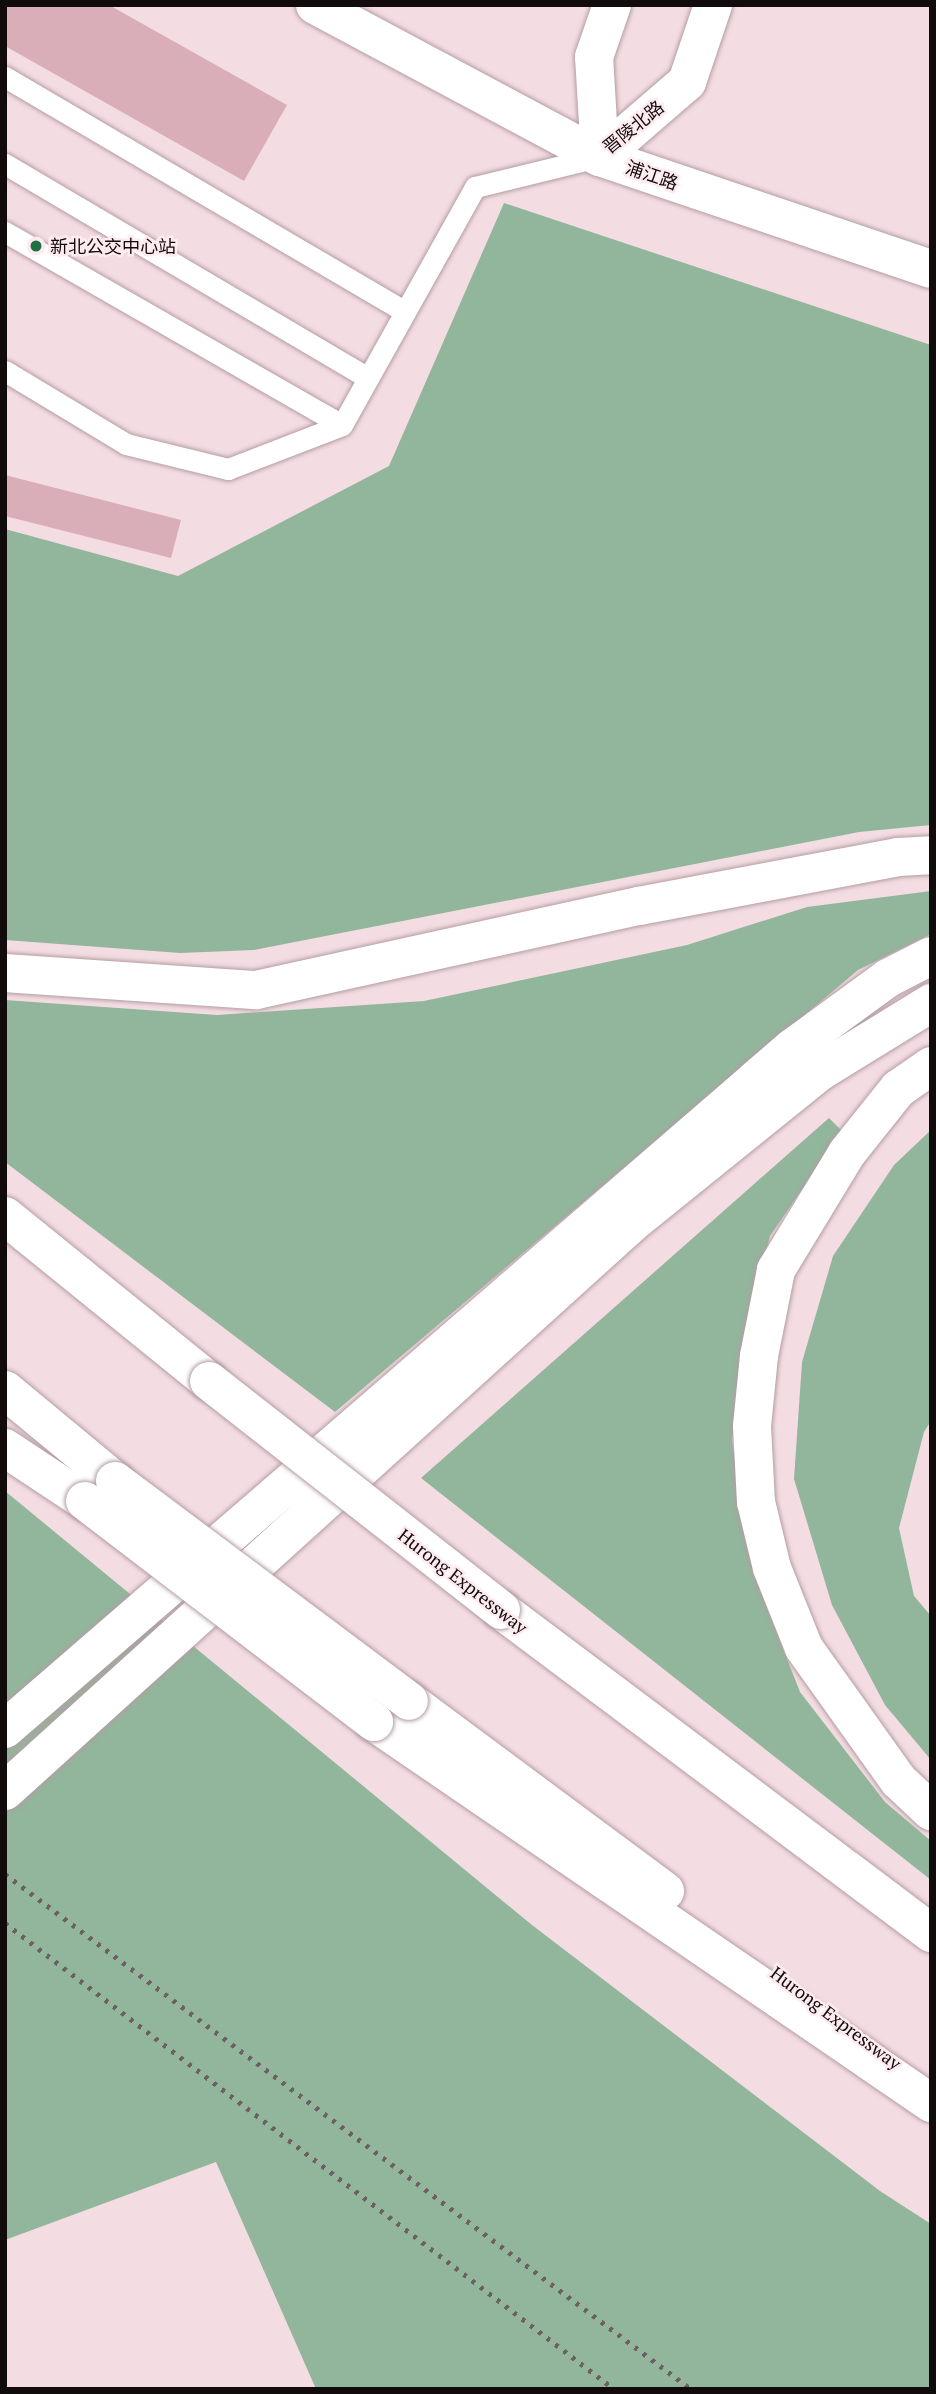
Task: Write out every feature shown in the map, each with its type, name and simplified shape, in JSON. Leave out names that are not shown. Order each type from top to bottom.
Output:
[{"type":"main road","name":"浦江路","points":[[315,5],[600,157],[931,269]]},
{"type":"main road","name":"晋陵北路","points":[[600,157],[594,57],[612,5]]},
{"type":"main road","name":"晋陵北路","points":[[600,157],[687,82],[713,5]]},
{"type":"main road","points":[[5,973],[256,990],[639,906],[898,856],[931,855]]},
{"type":"main road","points":[[5,1729],[792,1048],[888,978],[931,956]]},
{"type":"main road","points":[[5,1791],[632,1223],[819,1072],[931,1003]]},
{"type":"main road","points":[[931,1066],[898,1088],[848,1153],[776,1270],[759,1356],[752,1426],[756,1502],[769,1555],[804,1648],[899,1781],[931,1811]]},
{"type":"main road","name":"Hurong Expressway","points":[[5,1216],[209,1381],[501,1610],[931,1933]]},
{"type":"main road","name":"Hurong Expressway","points":[[5,1390],[100,1491],[409,1700],[931,2089]]},
{"type":"main road","points":[[5,1448],[100,1491],[374,1723],[931,2103]]},
{"type":"lane","points":[[5,77],[405,312]]},
{"type":"lane","points":[[5,371],[126,444],[228,469],[342,425],[475,187],[600,157]]},
{"type":"lane","points":[[5,164],[368,378]]},
{"type":"lane","points":[[5,232],[342,425]]},
{"type":"green space","points":[[504,203],[931,345],[931,825],[859,832],[254,950],[180,953],[5,940],[5,529],[178,576],[389,466]]},
{"type":"green space","points":[[931,891],[931,934],[858,970],[335,1412],[5,1162],[5,1000],[217,1015],[424,1001],[687,945],[807,907]]},
{"type":"green space","points":[[829,1118],[842,1131],[770,1236],[744,1340],[732,1441],[753,1572],[800,1692],[885,1802],[931,1841],[931,1880],[421,1478]]},
{"type":"green space","points":[[931,1130],[931,1421],[924,1432],[899,1528],[914,1596],[931,1616],[931,1760],[885,1705],[832,1605],[794,1479],[802,1362],[833,1256],[894,1165]]},
{"type":"green space","points":[[5,1491],[532,1925],[880,2191],[931,2224],[931,2389],[316,2389],[216,2162],[5,2240]]},
{"type":"building","points":[[5,5],[109,5],[287,105],[244,181],[5,46]]},
{"type":"building","points":[[5,475],[181,520],[171,558],[5,516]]},
{"type":"railway","points":[[5,1874],[691,2389]]},
{"type":"railway","points":[[5,1923],[614,2389]]},
{"type":"place","name":"新北公交中心站","points":[[36,246]]}]
